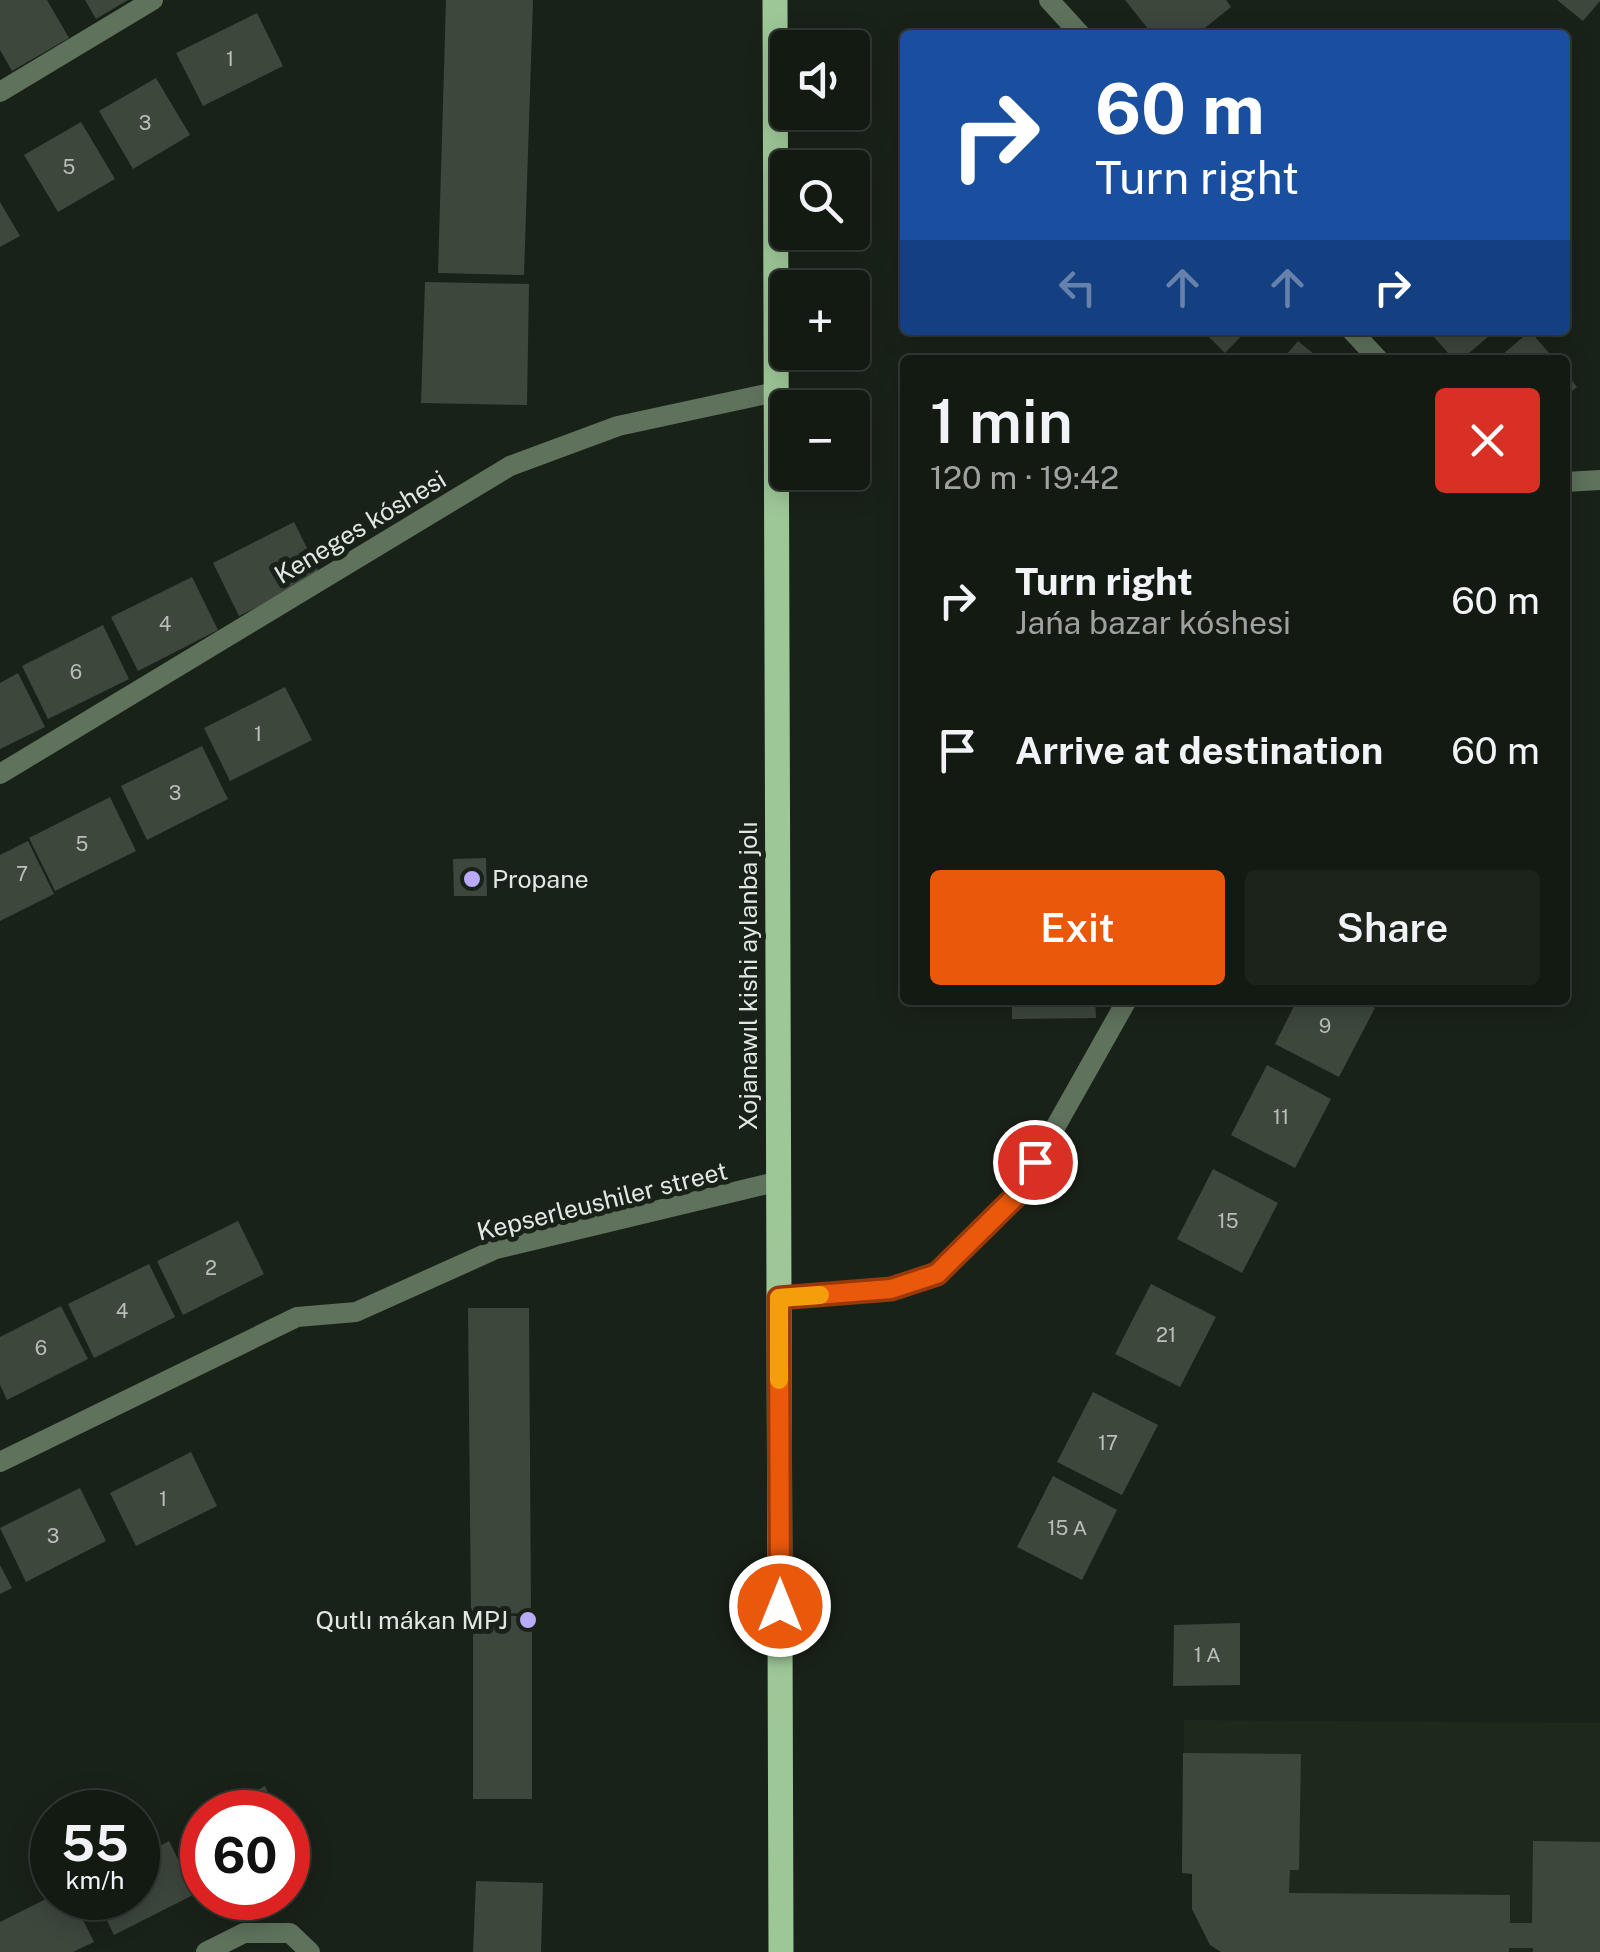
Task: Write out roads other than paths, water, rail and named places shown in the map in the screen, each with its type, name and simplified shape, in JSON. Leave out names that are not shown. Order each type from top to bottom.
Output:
[{"type":"main road","name":"Xojanawıl kishi aylanba jolı","points":[[774,0],[776,390]]},
{"type":"main road","name":"Xojanawıl kishi aylanba jolı","points":[[776,490],[781,1952]]},
{"type":"street","points":[[0,92],[154,0]]},
{"type":"street","points":[[1049,0],[1076,30]]},
{"type":"street","points":[[1356,335],[1374,355]]},
{"type":"street","name":"Keneges kóshesi","points":[[0,774],[510,466],[618,426],[770,393]]},
{"type":"street","points":[[1570,482],[1600,480]]},
{"type":"street","points":[[779,1298],[891,1289],[937,1274],[1017,1195],[1124,1005]]},
{"type":"street","name":"Kepserleushiler street","points":[[0,1462],[298,1317],[356,1312],[496,1249],[780,1182]]},
{"type":"street","points":[[206,1952],[244,1934],[290,1933],[310,1952]]},
{"type":"place","name":"Propane","points":[[472,879]]},
{"type":"place","name":"Qutlı mákan MPJ","points":[[528,1620]]}]
